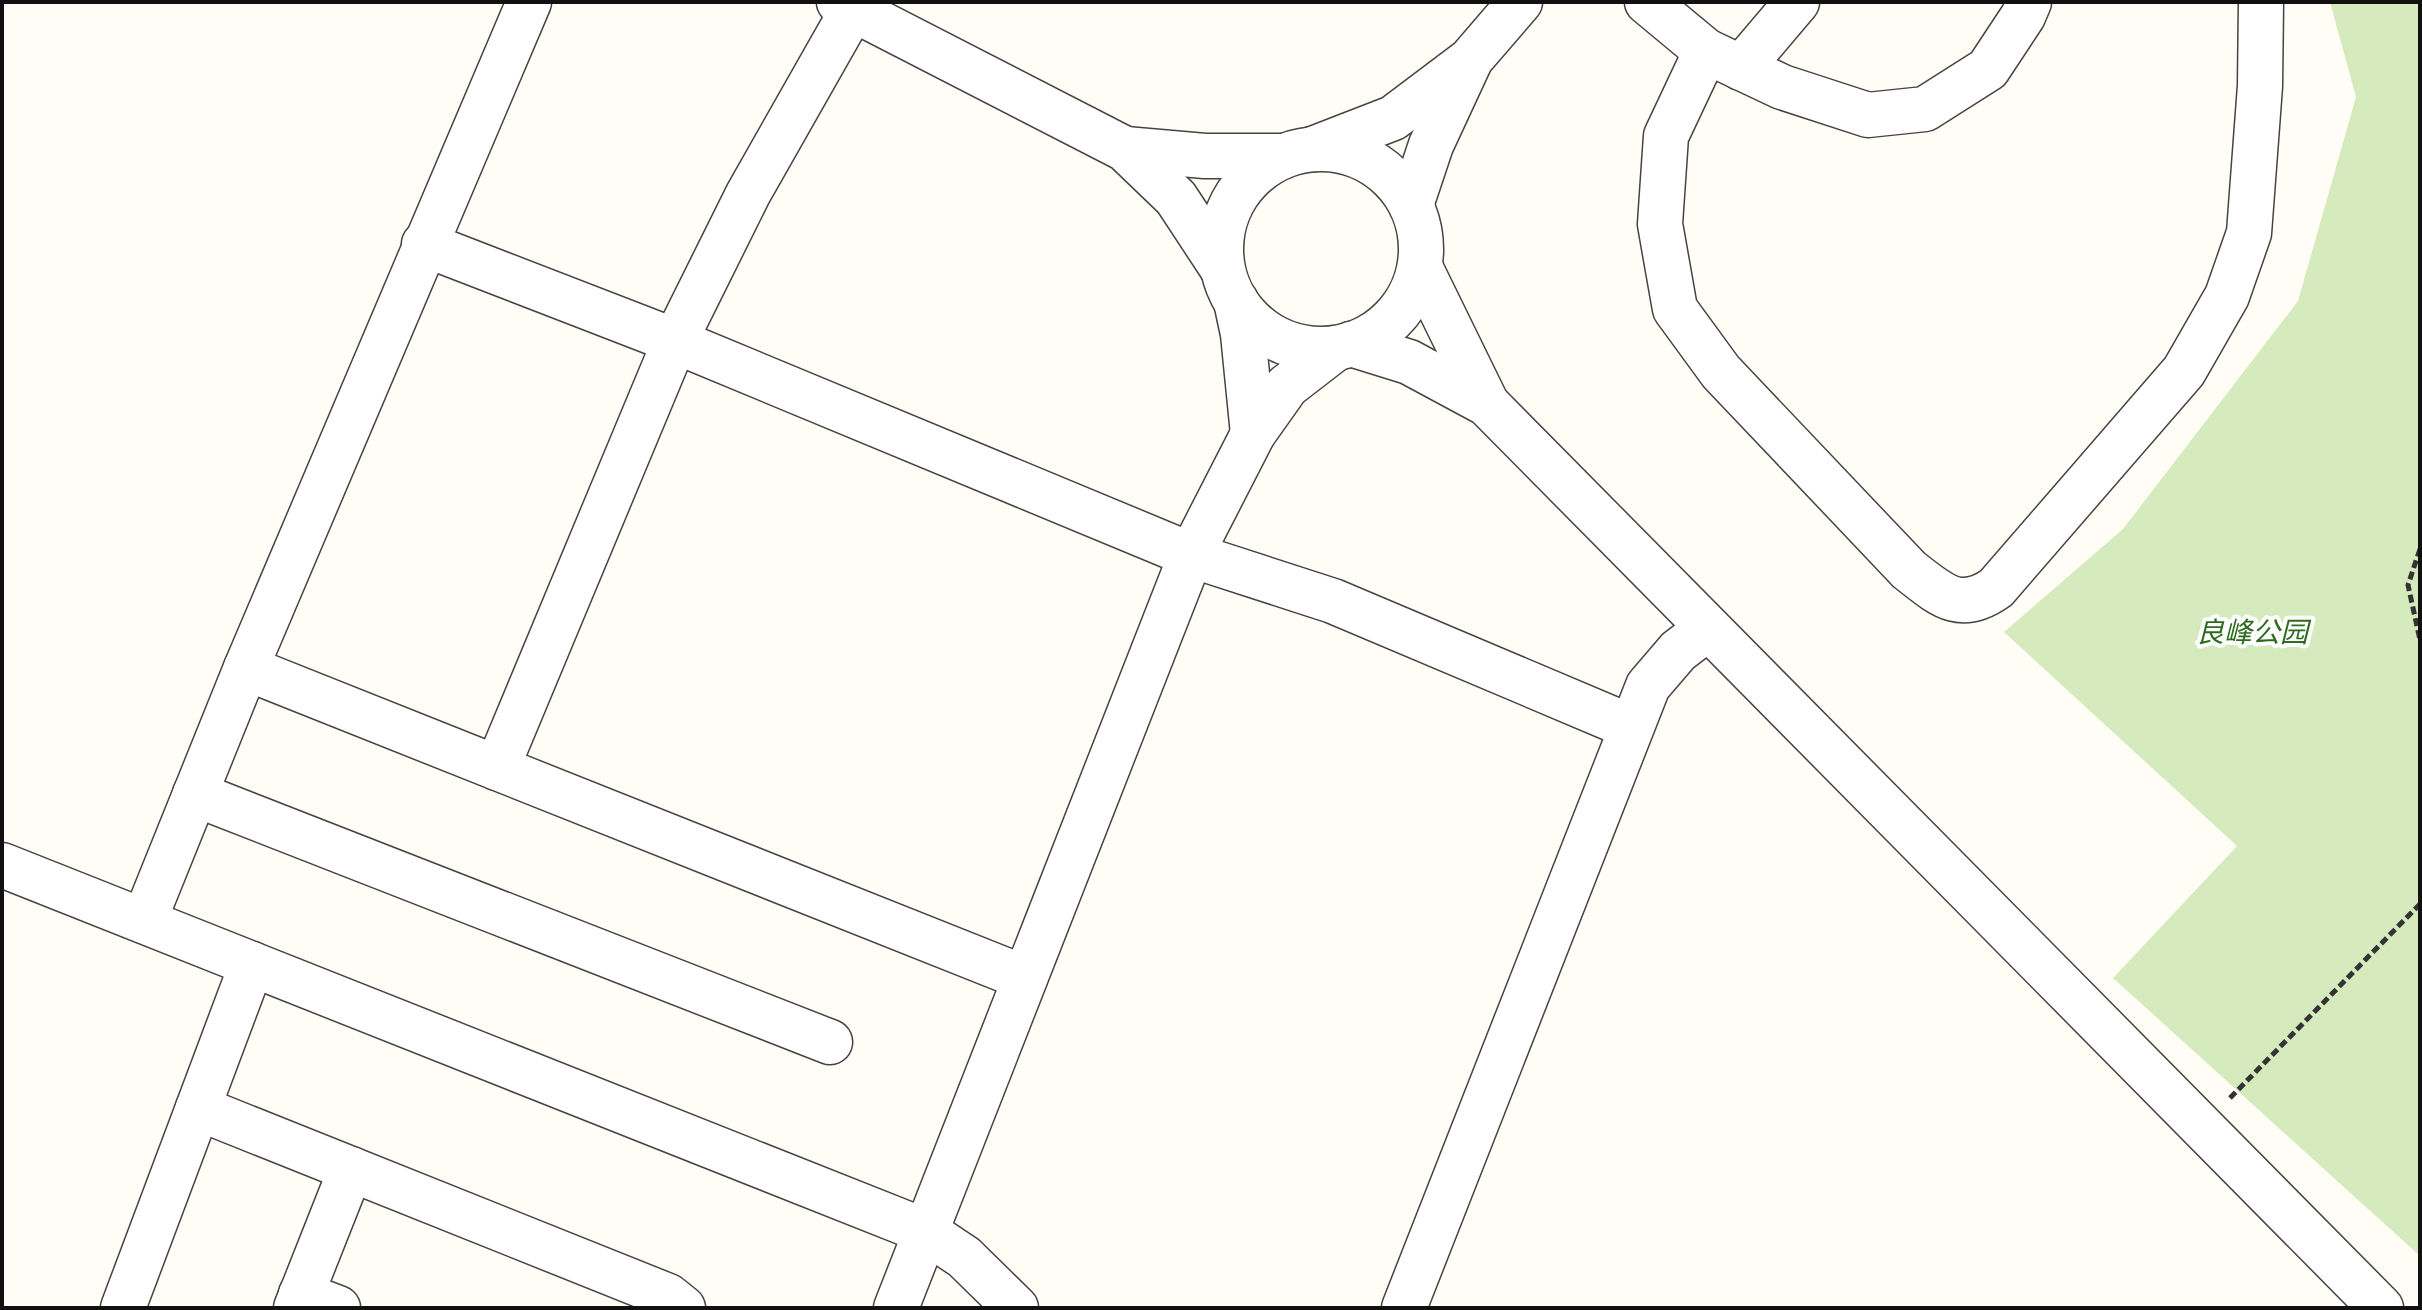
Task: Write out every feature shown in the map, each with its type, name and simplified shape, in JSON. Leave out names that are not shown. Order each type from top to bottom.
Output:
[{"type":"street","points":[[144,921],[246,668],[529,2]]},
{"type":"street","points":[[1253,434],[1243,334],[1220,251],[1224,221],[1237,194],[1257,171],[1298,152],[1393,118],[1470,60],[1520,2]]},
{"type":"street","points":[[1647,2],[1723,60],[1782,87],[1868,115],[1925,109],[1988,69],[2029,2]]},
{"type":"street","points":[[1797,2],[1723,60],[1666,136],[1660,224],[1675,309],[1721,372],[1909,570],[1938,592],[1969,602],[1982,598],[1996,588],[2184,371],[2227,296],[2249,233],[2260,86],[2261,2]]},
{"type":"street","points":[[497,768],[675,341],[846,6],[899,16],[1125,149],[1176,198],[1229,284],[1242,312],[1268,335],[1301,348],[1343,347],[1409,362],[1487,404],[2381,1308]]},
{"type":"street","points":[[1411,205],[1431,145],[1470,60]]},
{"type":"street","points":[[896,1308],[1191,555],[1253,434],[1287,386],[1343,347],[1365,340],[1391,322],[1410,297],[1420,267],[1421,236],[1411,205],[1394,181],[1370,162],[1342,152],[1205,156],[1125,149]]},
{"type":"street","points":[[424,244],[675,341],[1191,555],[1333,601],[1631,727]]},
{"type":"street","points":[[1420,267],[1487,404]]},
{"type":"street","points":[[1404,1308],[1648,686],[1678,651],[1708,628]]},
{"type":"street","points":[[246,668],[1025,978]]},
{"type":"street","points":[[195,794],[830,1042]]},
{"type":"street","points":[[2,865],[925,1231],[964,1257],[1016,1308]]},
{"type":"street","points":[[123,1308],[252,964]]},
{"type":"street","points":[[198,1108],[668,1296],[683,1308]]},
{"type":"street","points":[[312,1303],[351,1169]]},
{"type":"path","points":[[2420,549],[2408,585],[2420,640]]},
{"type":"path","points":[[2201,1127],[2420,904]]},
{"type":"green space","name":"良峰公园","points":[[2330,2],[2420,2],[2420,1256],[2113,978],[2237,846],[2004,632],[2123,529],[2298,301],[2356,97]]}]
